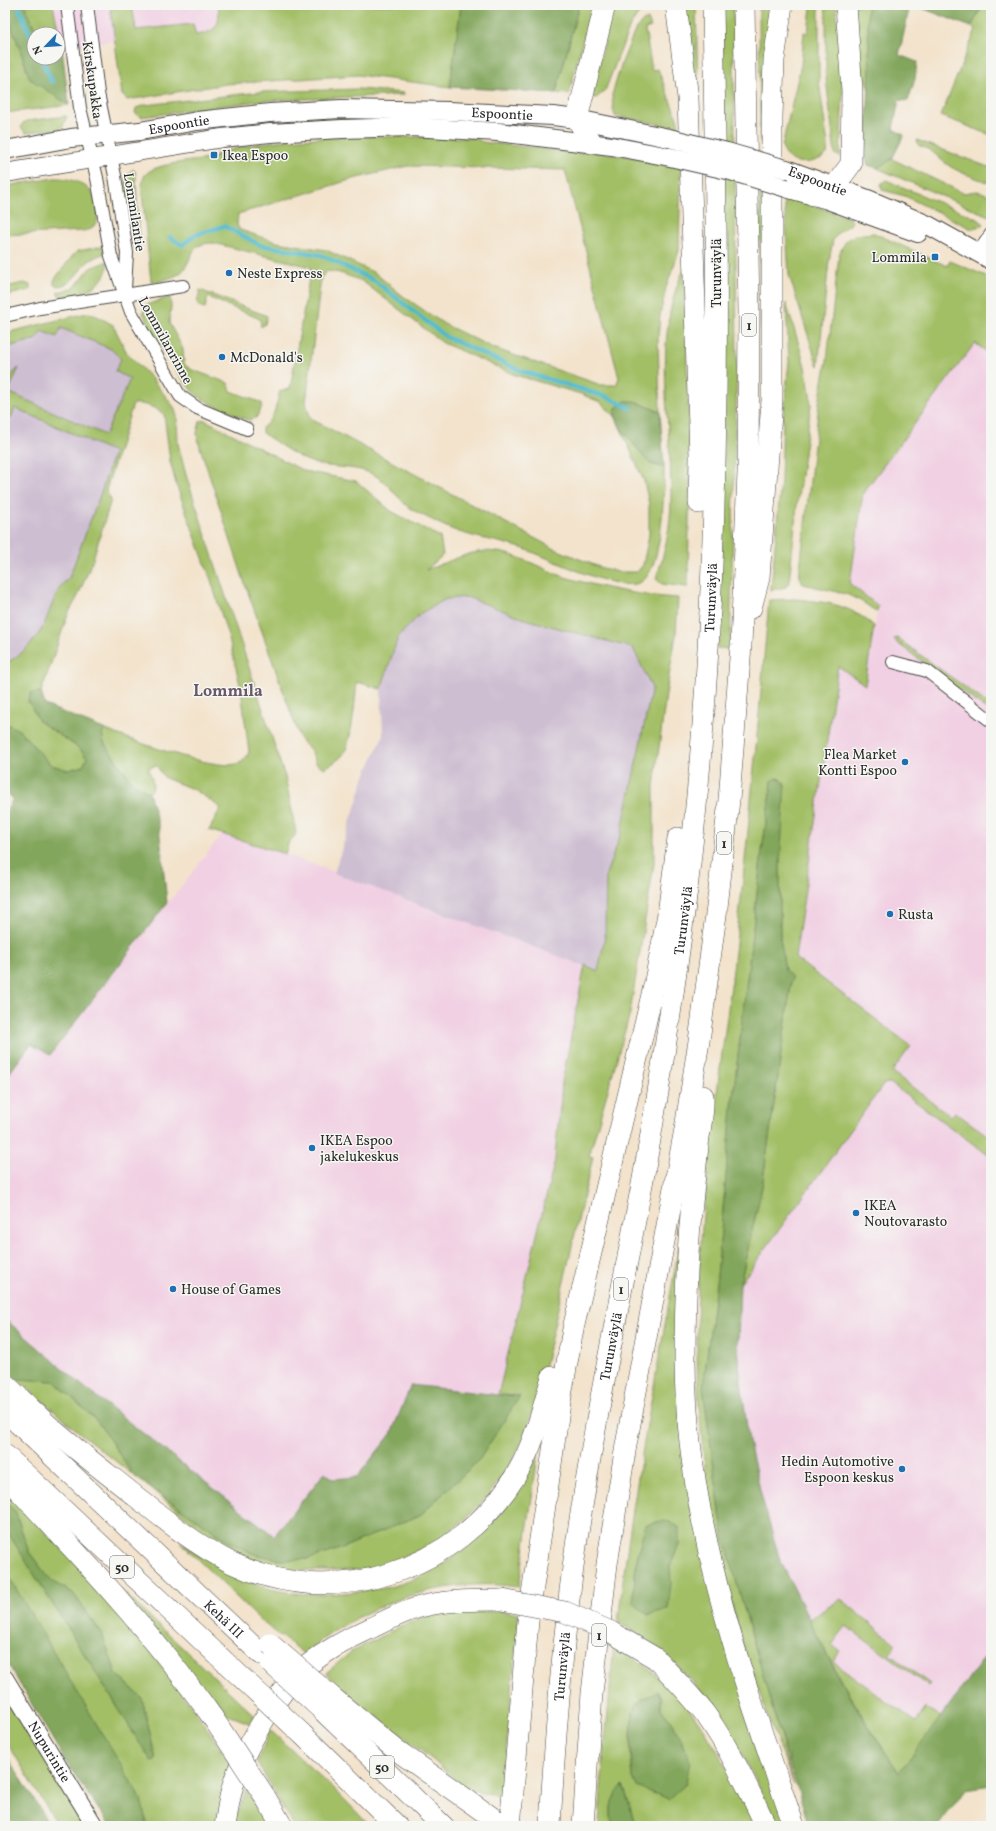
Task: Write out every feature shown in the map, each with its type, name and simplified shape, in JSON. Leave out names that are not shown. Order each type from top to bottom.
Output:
[{"type":"highway","points":[[592,143],[577,119],[605,5]]},
{"type":"highway","points":[[676,5],[688,98],[700,456],[699,586],[708,646]]},
{"type":"highway","name":"Turunväylä","points":[[550,1826],[560,1678],[574,1561],[594,1434],[644,1170],[673,994],[687,890],[700,753],[708,646],[716,361],[714,5]]},
{"type":"highway","name":"1","points":[[583,1826],[592,1693],[607,1564],[626,1445],[684,1137],[699,1041],[728,807],[741,645],[748,472],[749,313],[744,5]]},
{"type":"highway","points":[[741,645],[759,578],[772,400],[772,117],[774,60],[782,5]]},
{"type":"highway","points":[[812,195],[834,187],[851,164],[852,91],[846,5]]},
{"type":"highway","points":[[510,1826],[528,1621],[546,1488],[573,1329],[654,986],[668,914],[684,796],[700,753]]},
{"type":"highway","points":[[699,1041],[703,1104],[690,1221],[686,1301],[685,1364],[696,1483],[704,1534],[717,1589],[752,1705],[794,1826]]},
{"type":"highway","points":[[5,1384],[57,1433],[163,1518],[211,1552],[234,1564],[272,1578],[314,1585],[337,1585],[381,1578],[420,1563],[455,1542],[490,1511],[516,1476],[528,1454],[555,1368],[573,1329]]},
{"type":"highway","name":"Kehä III","points":[[5,1411],[179,1576],[266,1649],[326,1703],[443,1826]]},
{"type":"highway","name":"50","points":[[5,1455],[301,1733],[397,1826]]},
{"type":"highway","points":[[5,1476],[139,1622],[181,1673],[264,1795],[282,1826]]},
{"type":"highway","points":[[225,1826],[231,1792],[260,1727],[282,1694],[308,1665],[358,1634],[389,1619],[422,1606],[455,1601],[502,1600],[565,1612],[611,1632],[655,1658],[683,1687],[706,1715],[728,1750],[766,1826]]},
{"type":"highway","points":[[326,1703],[395,1749],[504,1826]]},
{"type":"main road","name":"Espoontie","points":[[5,150],[87,136],[270,113],[341,108],[448,111],[577,119],[670,138],[786,169],[928,225],[984,257]]},
{"type":"main road","name":"Espoontie","points":[[5,174],[229,138],[342,129],[411,127],[498,132],[592,143],[670,157],[727,170],[812,195],[865,213],[941,243],[984,257]]},
{"type":"main road","name":"Nupurintie","points":[[5,1678],[95,1826]]},
{"type":"street","name":"Kirskupakka","points":[[67,5],[80,108],[92,159]]},
{"type":"street","name":"Kirskupakka","points":[[87,5],[98,93],[110,156]]},
{"type":"street","name":"Lommilantie","points":[[110,156],[127,253],[125,296]]},
{"type":"street","points":[[92,159],[111,256],[125,296]]},
{"type":"street","points":[[984,257],[991,234]]},
{"type":"street","points":[[5,316],[40,308],[183,286]]},
{"type":"street","name":"Lommilanrinne","points":[[125,296],[131,312],[180,396],[197,408],[247,429]]},
{"type":"street","points":[[893,662],[927,671],[991,721]]},
{"type":"shaded area","points":[[53,5],[395,5],[231,62],[118,40],[66,47],[66,26],[57,26]]},
{"type":"shaded area","points":[[87,313],[97,316],[113,325],[116,329],[121,359],[136,391],[106,490],[111,500],[92,562],[78,596],[68,614],[41,692],[31,693],[5,717],[5,333]]},
{"type":"shaded area","points":[[975,342],[991,355],[991,1649],[900,1774],[834,1669],[780,1560],[762,1498],[749,1442],[740,1374],[738,1343],[740,1284],[911,1046],[795,958],[838,665],[865,684],[878,606],[850,584],[863,493]]},
{"type":"shaded area","points":[[467,597],[528,620],[633,648],[652,688],[621,834],[606,874],[605,937],[598,971],[334,873],[365,776],[383,735],[381,689],[398,637],[421,613],[446,599]]},
{"type":"shaded area","points":[[222,834],[285,854],[585,965],[562,1082],[556,1132],[555,1160],[498,1395],[411,1385],[391,1434],[357,1477],[333,1479],[325,1472],[274,1537],[83,1386],[5,1319],[5,1079],[31,1043],[50,1055]]},
{"type":"green space","points":[[5,5],[25,5],[34,26],[26,26],[26,66],[64,66],[69,105],[30,79],[16,38],[5,13]]},
{"type":"green space","points":[[25,5],[53,5],[57,26],[34,26]]},
{"type":"green space","points":[[110,5],[132,5],[136,30],[193,24],[196,35],[208,32],[216,26],[219,18],[218,5],[461,5],[450,87],[358,75],[226,84],[127,100],[122,95]]},
{"type":"green space","points":[[461,5],[579,5],[556,93],[450,87]]},
{"type":"green space","points":[[579,5],[592,5],[569,94],[556,93]]},
{"type":"green space","points":[[613,5],[645,5],[630,26],[605,91],[596,98],[592,97]]},
{"type":"green space","points":[[683,5],[696,5],[699,129]]},
{"type":"green space","points":[[722,5],[733,5],[735,142],[724,140]]},
{"type":"green space","points":[[759,5],[773,5],[762,142],[760,142]]},
{"type":"green space","points":[[808,5],[819,5],[819,82],[828,145],[827,154],[823,157],[818,160],[800,162],[790,159],[785,154],[782,146],[801,65],[804,32],[808,33],[811,7]]},
{"type":"green space","points":[[825,5],[836,5],[843,91],[840,157],[835,154],[826,78]]},
{"type":"green space","points":[[853,5],[867,5],[870,70],[869,90],[860,65]]},
{"type":"green space","points":[[867,5],[910,5],[899,55],[917,62],[915,79],[908,101],[899,100],[893,129],[904,135],[892,159],[877,168],[868,165],[865,155],[870,70]]},
{"type":"green space","points":[[914,5],[983,5],[971,27]]},
{"type":"green space","points":[[983,5],[991,5],[991,135],[941,116],[976,29],[971,27]]},
{"type":"green space","points":[[5,13],[16,38],[30,78],[69,105],[5,113]]},
{"type":"green space","points":[[648,19],[651,27],[645,29],[652,70],[658,69],[678,121],[679,128],[615,116],[613,109],[612,95],[621,65],[636,28],[643,21]]},
{"type":"green space","points":[[359,89],[404,93],[404,95],[258,101],[141,117],[135,113],[136,108],[145,105],[259,92]]},
{"type":"green space","points":[[67,116],[62,128],[53,133],[50,129],[26,133],[21,128],[23,123],[27,121]]},
{"type":"green space","points":[[350,136],[476,138],[482,142],[579,153],[590,151],[681,164],[679,251],[666,288],[660,315],[658,339],[660,412],[648,407],[616,408],[615,416],[600,402],[581,394],[515,375],[443,343],[362,281],[340,273],[327,271],[321,278],[306,403],[310,417],[317,422],[553,548],[599,567],[618,572],[637,572],[643,565],[649,535],[649,504],[644,481],[620,427],[650,464],[664,467],[663,511],[658,547],[654,562],[648,575],[641,582],[630,585],[616,583],[581,572],[518,547],[459,532],[410,508],[376,476],[368,472],[352,468],[327,466],[311,462],[292,453],[262,433],[262,428],[273,416],[280,391],[290,389],[311,267],[213,243],[206,243],[194,250],[185,268],[179,274],[161,281],[151,281],[142,193],[144,177],[150,171],[158,167],[178,163],[216,158],[215,155],[231,150],[265,143]],"holes":[[[408,166],[565,170],[619,378],[616,385],[601,385],[493,348],[444,324],[403,296],[375,273],[326,250],[277,242],[240,230],[237,225],[238,214],[353,179]]]},
{"type":"green space","points":[[917,140],[991,168],[991,184],[949,166],[930,151],[918,145]]},
{"type":"green space","points":[[892,159],[963,193],[977,191],[987,194],[991,197],[991,217],[877,168]]},
{"type":"green space","points":[[133,169],[135,171],[136,179],[140,245],[137,248],[134,244],[130,228],[126,185],[126,178]]},
{"type":"green space","points":[[724,175],[735,178],[737,364],[730,649],[717,648],[724,505]]},
{"type":"green space","points":[[54,178],[81,184],[88,188],[93,194],[98,211],[97,222],[91,229],[83,231],[5,235],[5,186]]},
{"type":"green space","points":[[886,180],[978,219],[984,224],[972,229],[905,196],[882,190],[881,184]]},
{"type":"green space","points":[[760,185],[765,186],[762,342],[760,302]]},
{"type":"green space","points":[[784,195],[849,218],[852,221],[850,225],[839,232],[833,240],[829,261],[818,367],[789,275]]},
{"type":"green space","points":[[874,233],[947,266],[950,261],[991,278],[991,355],[975,343],[863,493],[850,584],[878,606],[877,612],[861,601],[846,594],[803,584],[799,577],[819,403],[827,360],[839,255],[848,239],[856,235]]},
{"type":"green space","points":[[102,247],[106,253],[89,261],[65,285],[54,285],[54,280],[74,254],[78,251]]},
{"type":"green space","points":[[108,261],[105,275],[92,288],[73,295],[63,297],[58,295],[58,292],[74,288],[90,268]]},
{"type":"green space","points":[[684,269],[690,464],[688,587],[662,584],[656,579],[667,539],[671,508],[666,382],[668,323],[674,296]]},
{"type":"green space","points":[[24,283],[30,285],[30,290],[5,296],[5,287]]},
{"type":"green space","points":[[200,290],[267,316],[265,324],[261,327],[260,319],[208,297],[205,308],[202,308],[197,303]]},
{"type":"green space","points":[[170,297],[171,307],[169,323],[183,349],[184,364],[190,369],[228,383],[231,391],[262,403],[261,409],[256,418],[247,420],[215,406],[197,395],[184,381],[152,331],[143,312],[146,305]]},
{"type":"green space","points":[[786,303],[805,366],[811,405],[797,504],[789,583],[786,587],[771,590],[781,480],[783,419],[789,362]]},
{"type":"green space","points":[[87,313],[97,316],[113,325],[127,353],[152,379],[174,407],[177,416],[178,444],[186,475],[285,777],[296,831],[295,836],[289,841],[285,854],[209,830],[221,808],[195,790],[165,778],[156,765],[148,769],[153,785],[153,788],[149,793],[132,782],[104,743],[102,734],[106,730],[191,759],[225,765],[241,763],[249,752],[241,689],[230,643],[211,580],[176,484],[170,461],[164,414],[153,407],[142,404],[133,404],[106,490],[111,500],[92,562],[78,596],[68,614],[41,692],[31,693],[39,721],[80,749],[87,758],[83,766],[68,770],[51,765],[20,731],[5,723],[5,664],[22,653],[36,638],[43,627],[60,588],[69,578],[103,487],[114,452],[15,408],[11,418],[5,419],[5,398],[10,378],[19,368],[8,392],[105,435],[130,379],[115,371],[121,359],[111,349],[61,328],[57,337],[41,331],[37,339],[11,346],[5,353],[5,333]]},
{"type":"green space","points":[[625,401],[635,401],[660,412],[664,467],[650,464],[620,427],[615,416],[616,408]]},
{"type":"green space","points":[[205,420],[304,471],[356,481],[391,511],[440,537],[443,555],[426,570],[465,555],[490,551],[513,556],[568,578],[595,585],[622,591],[678,598],[676,635],[666,694],[654,787],[654,864],[630,1013],[589,1156],[593,1157],[543,1374],[531,1417],[520,1445],[499,1481],[472,1512],[457,1526],[423,1548],[400,1559],[388,1564],[360,1570],[297,1570],[277,1567],[249,1558],[236,1552],[209,1535],[145,1484],[228,1541],[254,1554],[281,1560],[309,1559],[337,1550],[420,1515],[479,1460],[519,1396],[498,1395],[555,1160],[562,1082],[585,965],[598,971],[605,937],[606,874],[621,834],[652,688],[633,648],[528,620],[467,597],[446,599],[421,613],[398,637],[381,689],[357,682],[351,732],[345,751],[338,760],[324,768],[316,763],[311,750],[301,741],[245,584],[199,444],[197,433],[200,421]]},
{"type":"green space","points":[[795,599],[837,605],[856,613],[874,626],[865,685],[838,666],[795,958],[911,1046],[892,1072],[951,1116],[955,1112],[991,1138],[991,1157],[890,1083],[884,1084],[740,1284],[762,1187],[792,978],[785,970],[780,939],[780,865],[772,781],[762,851],[733,1098],[717,1276],[703,1388],[723,1534],[794,1785],[742,1643],[719,1552],[708,1491],[701,1430],[697,1317],[704,1203],[743,884],[769,600]]},
{"type":"green space","points":[[897,638],[991,706],[991,713],[896,642],[894,639]]},
{"type":"green space","points":[[41,692],[45,705],[106,730],[102,734],[104,743],[132,782],[149,793],[159,826],[167,903],[50,1055],[31,1044],[5,1079],[5,814],[13,799],[5,790],[5,723],[20,731],[51,765],[68,770],[83,766],[87,758],[80,749],[39,721],[28,701],[31,693]]},
{"type":"green space","points":[[776,778],[781,779],[785,784],[780,865],[780,938],[785,970],[792,977],[762,1187],[740,1284],[738,1343],[740,1374],[749,1442],[762,1498],[780,1560],[834,1669],[864,1720],[899,1773],[991,1649],[991,1785],[966,1789],[938,1826],[809,1826],[772,1707],[723,1534],[703,1388],[717,1276],[733,1098],[762,851],[772,781]]},
{"type":"green space","points":[[679,1246],[678,1380],[786,1826],[777,1826],[748,1764],[732,1736],[715,1710],[696,1686],[674,1663],[648,1642],[618,1622],[630,1527]],"holes":[[[645,1525],[679,1545],[670,1566],[633,1603],[636,1563]]]},
{"type":"green space","points":[[5,1319],[83,1386],[274,1536],[325,1472],[333,1479],[357,1477],[391,1434],[411,1385],[498,1395],[520,1396],[479,1460],[420,1515],[337,1550],[309,1559],[280,1560],[254,1554],[228,1541],[133,1475],[98,1422],[54,1381],[16,1379],[5,1367]]},
{"type":"green space","points":[[16,1379],[54,1381],[98,1422],[133,1475],[80,1433]]},
{"type":"green space","points":[[538,1455],[519,1587],[490,1585],[462,1586],[433,1590],[405,1598],[377,1608],[351,1621],[327,1636],[304,1654],[261,1621],[180,1542],[235,1575],[271,1589],[307,1594],[325,1594],[385,1588],[409,1581],[430,1572],[450,1560],[468,1546],[501,1513],[515,1495]]},
{"type":"green space","points":[[5,1489],[66,1553],[125,1620],[180,1690],[230,1763],[232,1763],[216,1826],[147,1826],[147,1820],[5,1570],[5,1528],[152,1762],[156,1760],[142,1698],[116,1673],[102,1634],[73,1593],[51,1581],[29,1552],[15,1511],[5,1501]]},
{"type":"green space","points":[[5,1501],[15,1511],[29,1552],[51,1581],[73,1593],[102,1634],[116,1673],[142,1698],[156,1760],[152,1762],[5,1528]]},
{"type":"green space","points":[[665,1520],[679,1527],[679,1545],[670,1566],[671,1584],[668,1609],[648,1615],[633,1603],[636,1563],[645,1525]]},
{"type":"green space","points":[[5,1570],[141,1799],[147,1826],[110,1826],[66,1762],[5,1659]]},
{"type":"green space","points":[[121,1590],[255,1716],[249,1723],[221,1712]]},
{"type":"green space","points":[[841,1599],[896,1644],[889,1654],[930,1684],[928,1686],[846,1626],[832,1645],[840,1651],[833,1662],[916,1722],[926,1708],[941,1717],[991,1649],[991,1771],[900,1774],[852,1698],[809,1619]]},
{"type":"green space","points":[[476,1607],[519,1614],[502,1797],[484,1794],[460,1784],[433,1760],[337,1686],[326,1673],[351,1652],[401,1626],[442,1610]]},
{"type":"green space","points":[[614,1645],[664,1682],[697,1719],[719,1753],[756,1826],[632,1826],[634,1820],[623,1785],[613,1799],[611,1814],[613,1826],[599,1826]],"holes":[[[657,1691],[661,1699],[661,1709],[672,1721],[652,1792],[637,1787],[634,1778],[631,1760],[632,1712]]]},
{"type":"green space","points":[[657,1691],[661,1699],[661,1709],[672,1721],[690,1760],[686,1784],[669,1799],[637,1787],[633,1778],[631,1748],[632,1712],[642,1699]]},
{"type":"green space","points":[[5,1696],[85,1826],[58,1826],[5,1739]]},
{"type":"green space","points":[[270,1730],[341,1796],[370,1826],[293,1826],[257,1762]]},
{"type":"green space","points":[[5,1752],[50,1826],[5,1826]]},
{"type":"green space","points":[[623,1785],[634,1821],[632,1826],[613,1826],[611,1808],[613,1799]]},
{"type":"green space","points":[[246,1789],[269,1826],[233,1826]]},
{"type":"waterway","points":[[18,5],[27,26]]},
{"type":"waterway","points":[[45,66],[52,82]]},
{"type":"waterway","points":[[170,237],[182,245],[195,235],[224,226],[260,245],[321,255],[375,281],[446,337],[521,371],[607,397],[630,408]]},
{"type":"place","name":"Ikea Espoo","points":[[214,155]]},
{"type":"place","name":"Lommila","points":[[935,257]]},
{"type":"place","name":"Neste Express","points":[[229,273]]},
{"type":"place","name":"McDonald's","points":[[222,357]]},
{"type":"place","name":"Flea Market Kontti Espoo","points":[[905,762]]},
{"type":"place","name":"Rusta","points":[[890,914]]},
{"type":"place","name":"IKEA Espoo jakelukeskus","points":[[312,1148]]},
{"type":"place","name":"IKEA Noutovarasto","points":[[856,1213]]},
{"type":"place","name":"House of Games","points":[[173,1289]]},
{"type":"place","name":"Hedin Automotive Espoon keskus","points":[[902,1469]]},
{"type":"district","name":"Lommila","points":[[228,690]]}]
